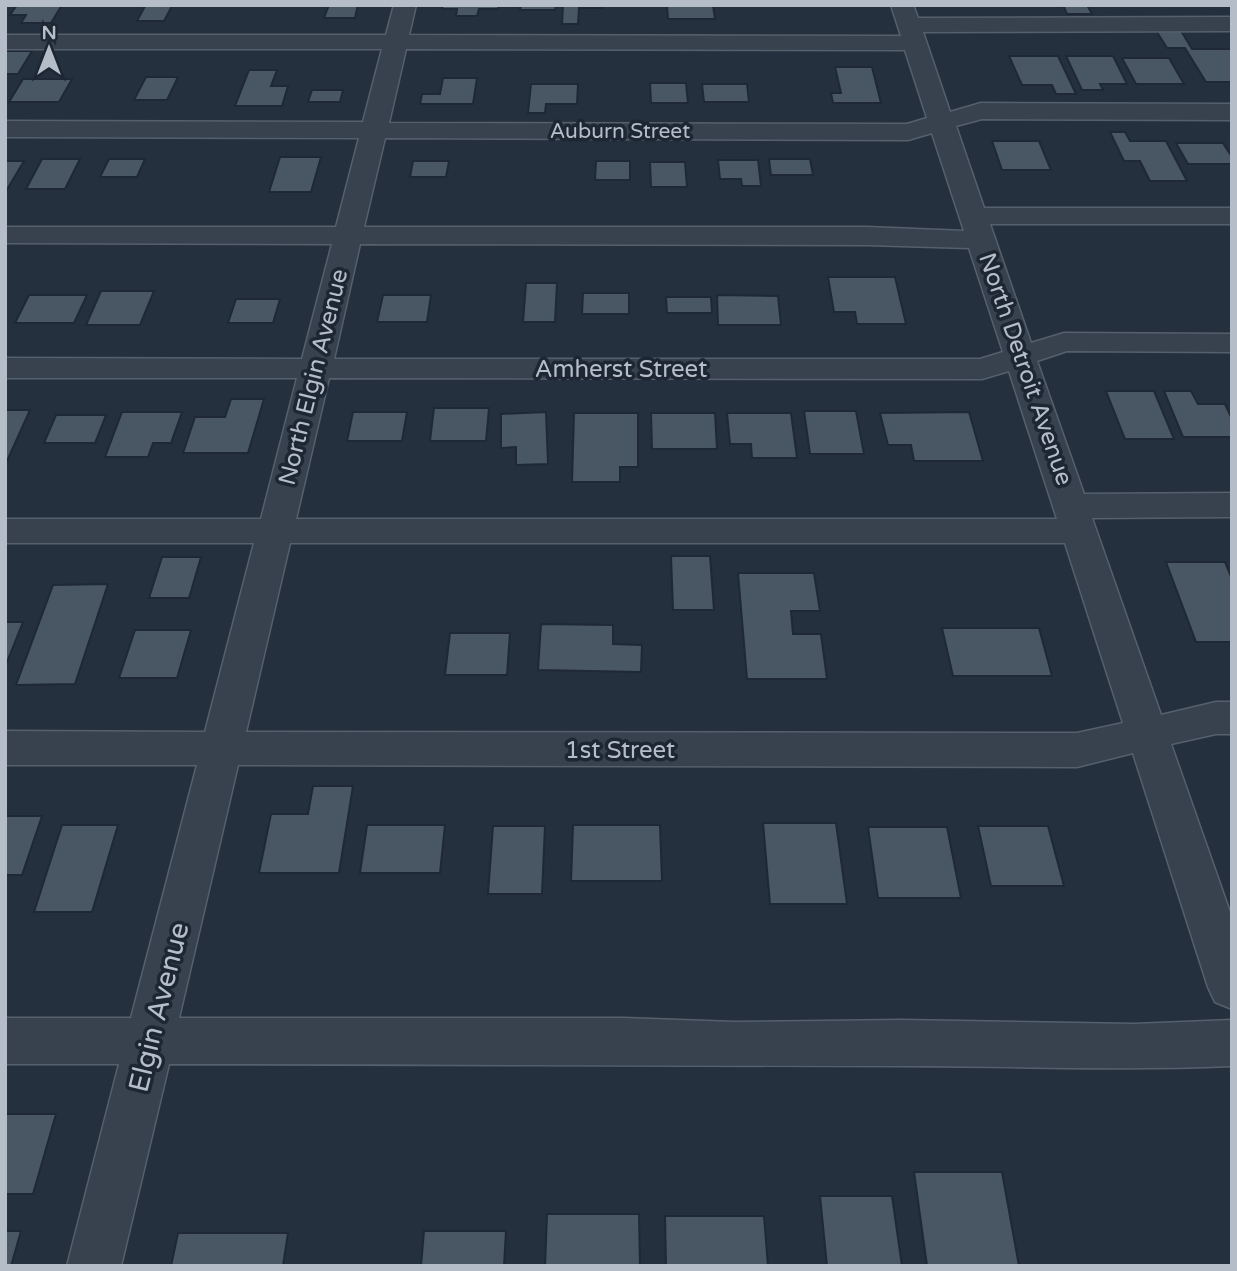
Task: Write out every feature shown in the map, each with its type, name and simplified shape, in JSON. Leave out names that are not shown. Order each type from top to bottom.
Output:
[{"type":"street","name":"North Elgin Avenue","points":[[222,749],[405,5]]},
{"type":"street","points":[[5,42],[396,44],[909,25],[1232,24]]},
{"type":"street","name":"North Detroit Avenue","points":[[909,25],[1232,987]]},
{"type":"street","name":"Auburn Street","points":[[5,129],[908,132],[981,111],[1232,111]]},
{"type":"street","points":[[5,235],[867,236],[1232,216]]},
{"type":"street","name":"Amherst Street","points":[[5,368],[982,369],[1064,342],[1232,343]]},
{"type":"street","points":[[5,531],[275,531],[1076,518],[1232,505]]},
{"type":"street","name":"1st Street","points":[[5,748],[1077,750],[1216,718],[1232,718]]},
{"type":"street","name":"Elgin Avenue","points":[[94,1266],[222,749]]},
{"type":"street","points":[[5,1041],[624,1041],[734,1045],[902,1043],[1134,1047],[1232,1043]]},
{"type":"building","points":[[17,5],[62,5],[51,23],[21,23],[26,15],[10,15]]},
{"type":"building","points":[[329,5],[358,5],[355,18],[324,18]]},
{"type":"building","points":[[443,5],[499,5],[498,9],[479,9],[477,16],[456,16],[457,9],[442,9]]},
{"type":"building","points":[[521,5],[556,5],[555,10],[520,10]]},
{"type":"building","points":[[563,5],[602,5],[602,8],[579,8],[578,24],[562,24]]},
{"type":"building","points":[[667,5],[713,5],[715,19],[668,19]]},
{"type":"building","points":[[1046,5],[1087,5],[1092,14],[1067,14],[1064,7]]},
{"type":"building","points":[[145,6],[172,6],[164,21],[137,21]]},
{"type":"building","points":[[1155,29],[1180,29],[1192,49],[1232,49],[1232,82],[1206,82],[1185,48],[1167,48]]},
{"type":"building","points":[[5,51],[32,51],[18,74],[5,74]]},
{"type":"building","points":[[1009,56],[1058,56],[1076,94],[1056,94],[1052,85],[1022,85]]},
{"type":"building","points":[[1066,56],[1113,56],[1127,84],[1100,84],[1103,90],[1082,90]]},
{"type":"building","points":[[1122,58],[1169,58],[1184,84],[1136,84]]},
{"type":"building","points":[[835,67],[872,67],[881,103],[833,103],[831,93],[841,93]]},
{"type":"building","points":[[249,70],[277,70],[271,86],[288,86],[282,106],[235,106]]},
{"type":"building","points":[[146,77],[178,77],[167,100],[134,100]]},
{"type":"building","points":[[443,78],[477,78],[473,104],[420,104],[422,94],[440,94]]},
{"type":"building","points":[[23,79],[72,79],[59,102],[9,102]]},
{"type":"building","points":[[650,83],[686,83],[688,103],[651,103]]},
{"type":"building","points":[[531,84],[578,84],[577,104],[546,104],[545,113],[528,113]]},
{"type":"building","points":[[702,84],[747,84],[749,102],[704,102]]},
{"type":"building","points":[[312,90],[343,90],[340,102],[308,102]]},
{"type":"building","points":[[1110,132],[1125,132],[1130,141],[1166,141],[1187,181],[1150,181],[1140,161],[1124,161]]},
{"type":"building","points":[[992,141],[1039,141],[1051,170],[1002,170]]},
{"type":"building","points":[[1176,143],[1223,143],[1232,157],[1232,164],[1188,164]]},
{"type":"building","points":[[280,157],[321,157],[311,192],[269,192]]},
{"type":"building","points":[[42,159],[80,159],[65,189],[26,189]]},
{"type":"building","points":[[109,159],[145,159],[137,177],[100,177]]},
{"type":"building","points":[[769,159],[810,159],[813,175],[771,175]]},
{"type":"building","points":[[718,160],[758,160],[761,186],[742,186],[741,179],[720,179]]},
{"type":"building","points":[[5,161],[24,161],[5,193]]},
{"type":"building","points":[[413,161],[449,161],[446,177],[410,177]]},
{"type":"building","points":[[596,161],[630,161],[630,180],[595,180]]},
{"type":"building","points":[[650,162],[685,162],[687,187],[651,187]]},
{"type":"building","points":[[828,277],[895,277],[906,324],[857,324],[855,312],[834,312]]},
{"type":"building","points":[[526,283],[557,283],[555,322],[523,322]]},
{"type":"building","points":[[101,291],[154,291],[140,325],[86,325]]},
{"type":"building","points":[[583,293],[629,293],[629,314],[582,314]]},
{"type":"building","points":[[29,295],[87,295],[74,323],[15,323]]},
{"type":"building","points":[[383,295],[431,295],[427,322],[377,322]]},
{"type":"building","points":[[717,295],[778,296],[781,325],[718,325]]},
{"type":"building","points":[[666,297],[711,297],[712,313],[667,313]]},
{"type":"building","points":[[236,299],[280,299],[273,323],[228,323]]},
{"type":"building","points":[[1106,391],[1154,391],[1174,439],[1125,439]]},
{"type":"building","points":[[1164,391],[1191,391],[1198,404],[1225,404],[1232,419],[1232,437],[1183,437]]},
{"type":"building","points":[[231,399],[264,399],[248,453],[183,453],[195,417],[225,417]]},
{"type":"building","points":[[434,408],[489,408],[486,441],[430,441]]},
{"type":"building","points":[[5,410],[30,410],[7,461],[5,461]]},
{"type":"building","points":[[804,411],[856,411],[864,454],[810,454]]},
{"type":"building","points":[[122,412],[182,412],[171,443],[153,443],[148,457],[105,457]]},
{"type":"building","points":[[353,412],[407,412],[402,441],[347,441]]},
{"type":"building","points":[[546,412],[548,464],[516,465],[516,447],[501,448],[501,414]]},
{"type":"building","points":[[969,412],[983,461],[914,461],[911,445],[888,445],[880,413]]},
{"type":"building","points":[[574,413],[638,413],[638,467],[620,467],[620,482],[572,482]]},
{"type":"building","points":[[651,413],[715,413],[717,449],[652,449]]},
{"type":"building","points":[[727,413],[791,413],[797,458],[752,458],[751,444],[730,444]]},
{"type":"building","points":[[56,415],[106,415],[95,443],[44,443]]},
{"type":"building","points":[[671,556],[710,556],[714,610],[673,610]]},
{"type":"building","points":[[162,557],[201,557],[189,598],[149,598]]},
{"type":"building","points":[[1166,562],[1225,562],[1232,579],[1232,642],[1196,642]]},
{"type":"building","points":[[738,573],[814,573],[820,611],[791,611],[793,634],[821,634],[827,679],[747,679]]},
{"type":"building","points":[[108,584],[75,684],[16,685],[53,585]]},
{"type":"building","points":[[5,622],[23,622],[5,667]]},
{"type":"building","points":[[541,624],[613,625],[613,644],[642,645],[641,672],[538,670]]},
{"type":"building","points":[[942,628],[1039,628],[1052,676],[953,676]]},
{"type":"building","points":[[135,630],[191,630],[177,678],[119,678]]},
{"type":"building","points":[[450,633],[510,633],[507,675],[445,675]]},
{"type":"building","points":[[313,786],[353,786],[339,873],[259,873],[271,814],[308,814]]},
{"type":"building","points":[[5,816],[42,816],[22,875],[5,875]]},
{"type":"building","points":[[763,823],[836,823],[847,904],[770,904]]},
{"type":"building","points":[[62,825],[118,825],[92,912],[34,912]]},
{"type":"building","points":[[367,825],[445,825],[440,873],[360,873]]},
{"type":"building","points":[[573,825],[660,825],[662,881],[571,881]]},
{"type":"building","points":[[493,826],[545,826],[542,894],[488,894]]},
{"type":"building","points":[[978,826],[1048,826],[1064,886],[991,886]]},
{"type":"building","points":[[868,827],[947,827],[961,898],[878,898]]},
{"type":"building","points":[[5,1114],[56,1114],[33,1194],[5,1194]]},
{"type":"building","points":[[914,1172],[1002,1172],[1019,1266],[927,1266]]},
{"type":"building","points":[[820,1196],[892,1196],[902,1266],[827,1266]]},
{"type":"building","points":[[547,1214],[639,1214],[640,1266],[545,1266]]},
{"type":"building","points":[[665,1216],[764,1216],[768,1266],[666,1266]]},
{"type":"building","points":[[5,1231],[21,1231],[11,1266],[5,1266]]},
{"type":"building","points":[[424,1231],[506,1231],[504,1266],[421,1266]]},
{"type":"building","points":[[178,1233],[288,1233],[283,1266],[171,1266]]}]
